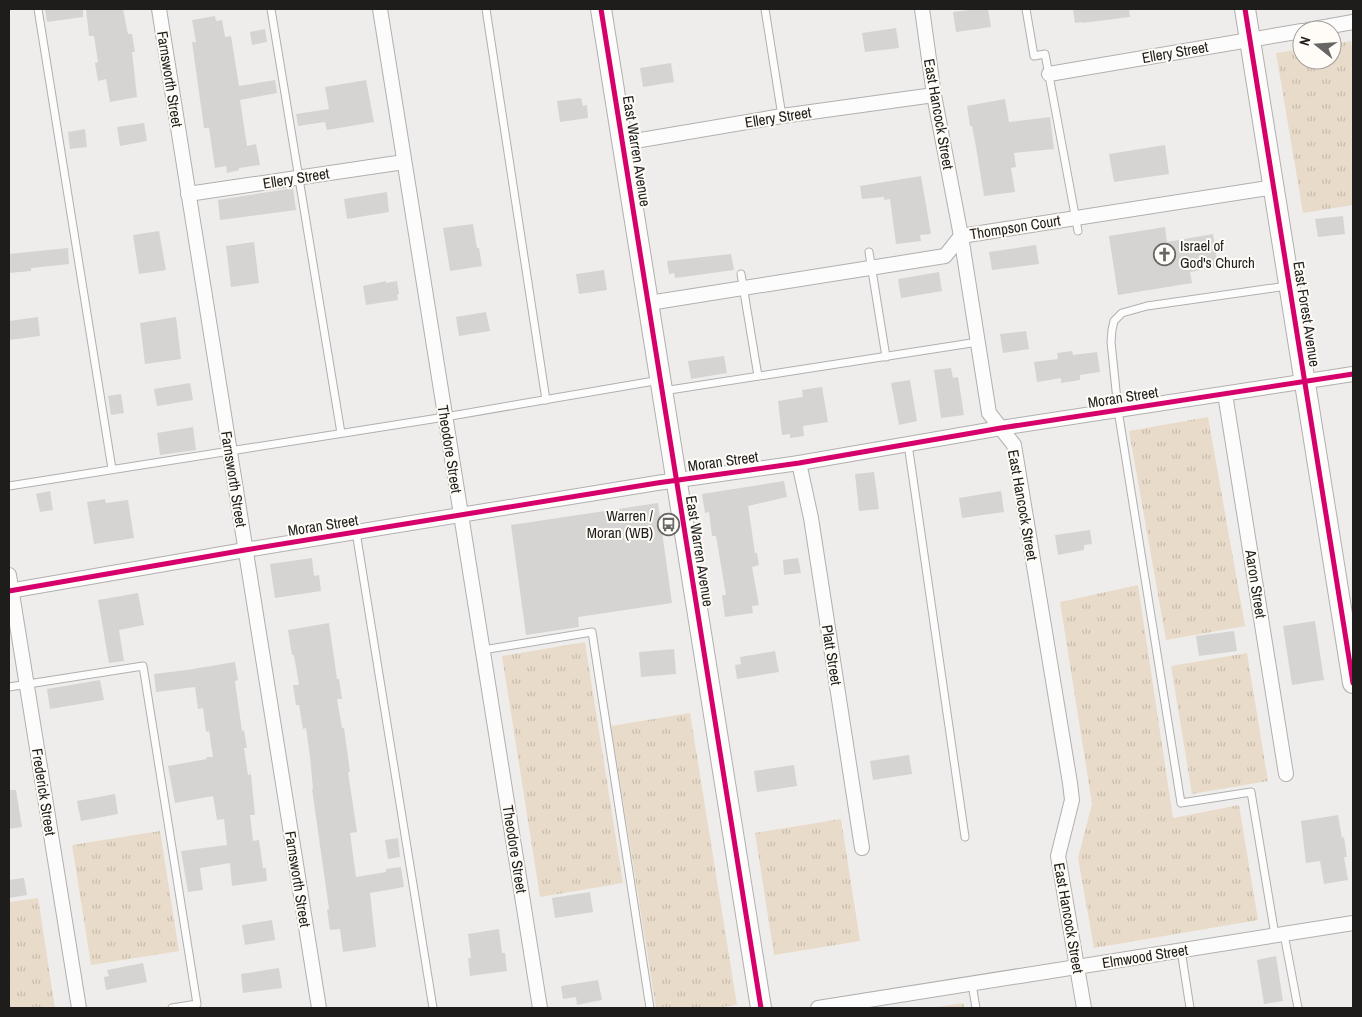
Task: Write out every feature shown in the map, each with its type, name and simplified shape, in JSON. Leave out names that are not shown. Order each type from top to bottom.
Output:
[{"type":"main road","name":"East Warren Avenue","points":[[601,9],[761,1008]]},
{"type":"main road","name":"East Forest Avenue","points":[[1245,9],[1351,659],[1353,683]]},
{"type":"street","name":"Farnsworth Street","points":[[159,9],[319,1008]]},
{"type":"street","name":"Theodore Street","points":[[380,9],[540,1008]]},
{"type":"street","name":"East Hancock Street","points":[[922,9],[934,94],[961,236],[989,413],[1014,445],[1070,783],[1072,800],[1058,856],[1084,1008]]},
{"type":"street","name":"Ellery Street","points":[[1049,74],[1292,33]]},
{"type":"street","name":"Ellery Street","points":[[623,143],[782,116],[934,94]]},
{"type":"street","name":"Ellery Street","points":[[188,194],[404,162]]},
{"type":"street","name":"Thompson Court","points":[[648,303],[945,256],[961,236],[1077,224],[1274,187]]},
{"type":"street","name":"Moran Street","points":[[10,591],[245,550],[676,480],[799,463],[1001,428],[1353,374]]},
{"type":"street","name":"Aaron Street","points":[[1225,394],[1286,774]]},
{"type":"street","name":"Platt Street","points":[[799,463],[811,518],[862,848]]},
{"type":"street","name":"Frederick Street","points":[[9,575],[10,591],[78,1008]]},
{"type":"street","name":"Elmwood Street","points":[[818,1008],[870,1005],[972,984],[1353,923]]},
{"type":"lane","points":[[38,9],[112,469]]},
{"type":"lane","points":[[271,9],[341,433]]},
{"type":"lane","points":[[486,9],[546,400]]},
{"type":"lane","points":[[765,9],[782,116]]},
{"type":"lane","points":[[1026,9],[1034,56],[1045,54],[1077,224]]},
{"type":"lane","points":[[869,252],[886,357]]},
{"type":"lane","points":[[741,274],[758,376]]},
{"type":"lane","points":[[1290,286],[1147,306],[1122,313],[1114,321],[1111,342],[1118,410],[1181,803],[1251,792],[1280,934],[1298,1008]]},
{"type":"lane","points":[[9,486],[546,400],[758,376],[978,342]]},
{"type":"lane","points":[[908,444],[965,837]]},
{"type":"lane","points":[[356,532],[433,1008]]},
{"type":"lane","points":[[483,650],[592,632],[650,1008]]},
{"type":"lane","points":[[9,687],[143,666],[197,1004],[172,1008]]},
{"type":"lane","points":[[1181,950],[1190,1008]]},
{"type":"lane","points":[[972,984],[976,1008]]},
{"type":"green space","points":[[1351,41],[1353,56],[1353,205],[1303,213],[1276,53],[1292,51],[1292,70],[1342,70],[1342,42]]},
{"type":"green space","points":[[1208,417],[1245,626],[1166,640],[1129,431]]},
{"type":"green space","points":[[1138,585],[1173,818],[1239,805],[1258,920],[1094,948],[1078,858],[1092,804],[1060,602]]},
{"type":"green space","points":[[585,642],[623,883],[540,897],[502,656]]},
{"type":"green space","points":[[1247,653],[1268,781],[1192,794],[1171,666]]},
{"type":"green space","points":[[690,713],[737,1005],[715,1008],[656,1008],[611,726]]},
{"type":"green space","points":[[841,819],[860,941],[774,955],[755,833]]},
{"type":"green space","points":[[160,831],[179,951],[91,965],[72,845]]},
{"type":"green space","points":[[38,898],[55,1008],[9,1008],[9,902]]},
{"type":"green space","points":[[964,1003],[964,1008],[930,1008]]},
{"type":"building","points":[[45,9],[83,9],[83,17],[47,22]]},
{"type":"building","points":[[86,9],[123,9],[128,34],[132,34],[135,52],[132,52],[137,97],[110,102],[106,79],[98,81],[95,63],[98,62],[94,36],[89,36]]},
{"type":"building","points":[[988,9],[991,27],[956,32],[953,12]]},
{"type":"building","points":[[1073,9],[1129,9],[1130,17],[1075,23]]},
{"type":"building","points":[[215,16],[216,21],[222,20],[225,37],[231,36],[239,86],[275,80],[277,93],[240,100],[247,146],[256,144],[260,165],[239,168],[239,170],[227,173],[226,166],[215,168],[209,128],[204,128],[192,42],[196,42],[192,20]]},
{"type":"building","points":[[896,28],[899,48],[865,52],[862,33]]},
{"type":"building","points":[[265,29],[267,42],[252,45],[250,32]]},
{"type":"building","points":[[671,63],[674,82],[643,87],[640,68]]},
{"type":"building","points":[[366,80],[374,122],[327,130],[325,122],[298,126],[296,114],[329,109],[325,87]]},
{"type":"building","points":[[581,98],[583,106],[587,105],[588,118],[560,122],[557,101]]},
{"type":"building","points":[[1005,99],[1009,122],[1050,117],[1054,149],[1014,153],[1016,167],[1011,168],[1015,192],[984,196],[967,106]]},
{"type":"building","points":[[144,123],[147,141],[120,146],[117,127]]},
{"type":"building","points":[[85,129],[87,147],[70,149],[68,132]]},
{"type":"building","points":[[1165,145],[1169,174],[1114,182],[1109,154]]},
{"type":"building","points":[[921,176],[931,234],[920,235],[921,241],[896,244],[890,199],[884,200],[884,197],[862,199],[860,186]]},
{"type":"building","points":[[293,188],[296,210],[220,220],[218,200]]},
{"type":"building","points":[[387,192],[389,212],[347,219],[344,199]]},
{"type":"building","points":[[1343,216],[1345,234],[1318,237],[1315,219]]},
{"type":"building","points":[[473,224],[482,266],[450,271],[443,228]]},
{"type":"building","name":"Israel of God's Church","points":[[1165,227],[1167,242],[1213,234],[1218,267],[1190,272],[1192,283],[1118,295],[1109,236]]},
{"type":"building","points":[[159,231],[166,270],[139,274],[133,235]]},
{"type":"building","points":[[254,242],[259,283],[231,287],[226,246]]},
{"type":"building","points":[[1036,245],[1039,264],[992,270],[989,252]]},
{"type":"building","points":[[68,248],[69,264],[31,268],[31,271],[9,273],[9,254]]},
{"type":"building","points":[[731,254],[734,270],[675,278],[674,273],[669,274],[667,261]]},
{"type":"building","points":[[604,270],[607,290],[579,294],[576,274]]},
{"type":"building","points":[[939,272],[942,291],[901,298],[898,279]]},
{"type":"building","points":[[386,281],[386,283],[397,281],[398,300],[366,305],[363,286]]},
{"type":"building","points":[[486,312],[490,331],[459,336],[456,317]]},
{"type":"building","points":[[38,317],[40,336],[9,340],[9,321]]},
{"type":"building","points":[[176,317],[181,359],[145,364],[140,323]]},
{"type":"building","points":[[1026,331],[1029,349],[1003,353],[1000,334]]},
{"type":"building","points":[[1072,351],[1073,355],[1097,352],[1100,372],[1080,375],[1080,380],[1061,383],[1061,378],[1037,382],[1034,362],[1058,359],[1057,353]]},
{"type":"building","points":[[724,356],[727,373],[691,379],[688,361]]},
{"type":"building","points":[[951,368],[953,378],[958,377],[964,415],[941,418],[934,370]]},
{"type":"building","points":[[910,380],[917,421],[899,425],[891,383]]},
{"type":"building","points":[[190,383],[193,400],[157,406],[154,389]]},
{"type":"building","points":[[822,387],[828,422],[803,426],[804,436],[790,438],[790,434],[782,435],[778,401],[803,397],[802,390]]},
{"type":"building","points":[[121,394],[124,413],[111,415],[108,396]]},
{"type":"building","points":[[193,427],[196,450],[160,455],[157,433]]},
{"type":"building","points":[[874,472],[879,509],[859,511],[855,474]]},
{"type":"building","points":[[784,481],[787,497],[748,506],[755,553],[757,553],[759,565],[752,567],[759,605],[752,606],[753,613],[725,617],[722,595],[726,595],[716,536],[712,536],[709,512],[705,513],[702,494]]},
{"type":"building","points":[[50,491],[53,510],[40,512],[36,494]]},
{"type":"building","points":[[1001,491],[1004,512],[962,518],[959,498]]},
{"type":"building","points":[[105,499],[106,503],[128,500],[134,538],[94,544],[87,502]]},
{"type":"building","points":[[658,503],[672,603],[578,617],[579,627],[526,635],[511,525]]},
{"type":"building","points":[[1090,530],[1092,544],[1084,545],[1084,550],[1058,555],[1055,535]]},
{"type":"building","points":[[312,558],[314,576],[319,575],[321,591],[275,598],[270,564]]},
{"type":"building","points":[[798,558],[801,573],[784,575],[783,560]]},
{"type":"building","points":[[138,593],[144,625],[119,630],[124,661],[109,663],[98,600]]},
{"type":"building","points":[[1315,621],[1324,680],[1292,685],[1283,626]]},
{"type":"building","points":[[329,623],[337,679],[339,679],[342,699],[337,699],[342,728],[344,728],[357,832],[350,833],[356,877],[386,872],[386,869],[401,867],[404,887],[370,893],[376,947],[343,952],[340,929],[330,930],[306,728],[303,729],[299,705],[296,705],[293,685],[299,685],[288,630]]},
{"type":"building","points":[[1234,631],[1237,651],[1199,656],[1196,636]]},
{"type":"building","points":[[674,649],[676,674],[641,677],[639,652]]},
{"type":"building","points":[[775,651],[779,672],[737,679],[735,665],[741,664],[740,657]]},
{"type":"building","points":[[235,662],[238,680],[235,681],[238,703],[242,731],[244,730],[247,748],[244,748],[248,775],[251,774],[255,815],[250,815],[253,841],[259,840],[263,868],[266,868],[267,881],[232,886],[230,863],[200,868],[203,890],[188,892],[181,851],[227,845],[224,819],[217,820],[213,796],[175,803],[168,766],[213,757],[209,731],[206,732],[203,708],[198,709],[195,687],[156,692],[154,674]]},
{"type":"building","points":[[100,680],[104,700],[50,709],[47,689]]},
{"type":"building","points":[[909,755],[912,774],[873,780],[870,761]]},
{"type":"building","points":[[794,765],[797,786],[757,792],[754,771]]},
{"type":"building","points":[[9,790],[16,790],[22,827],[9,829]]},
{"type":"building","points":[[115,794],[118,814],[81,821],[77,801]]},
{"type":"building","points":[[1338,815],[1342,838],[1344,837],[1347,857],[1344,857],[1348,880],[1324,884],[1320,861],[1306,863],[1301,821]]},
{"type":"building","points":[[398,838],[400,857],[388,859],[385,840]]},
{"type":"building","points":[[24,878],[27,895],[9,898],[9,880]]},
{"type":"building","points":[[590,892],[593,912],[555,918],[552,898]]},
{"type":"building","points":[[272,920],[275,940],[245,945],[242,925]]},
{"type":"building","points":[[499,929],[502,953],[505,953],[507,971],[470,976],[468,958],[471,958],[468,934]]},
{"type":"building","points":[[1276,956],[1283,1001],[1264,1004],[1257,960]]},
{"type":"building","points":[[143,963],[147,982],[106,990],[104,977],[109,976],[107,970]]},
{"type":"building","points":[[279,968],[282,988],[243,993],[241,974]]},
{"type":"building","points":[[598,980],[602,1000],[577,1005],[576,997],[563,999],[561,986]]},
{"type":"cycle path","points":[[601,9],[761,1008]]},
{"type":"cycle path","points":[[1245,9],[1353,683]]},
{"type":"cycle path","points":[[9,591],[245,550],[657,483],[799,463],[1001,428],[1353,374]]},
{"type":"place","name":"Israel of God's Church","points":[[1164,254]]},
{"type":"place","name":"Warren / Moran (WB)","points":[[669,524]]}]
